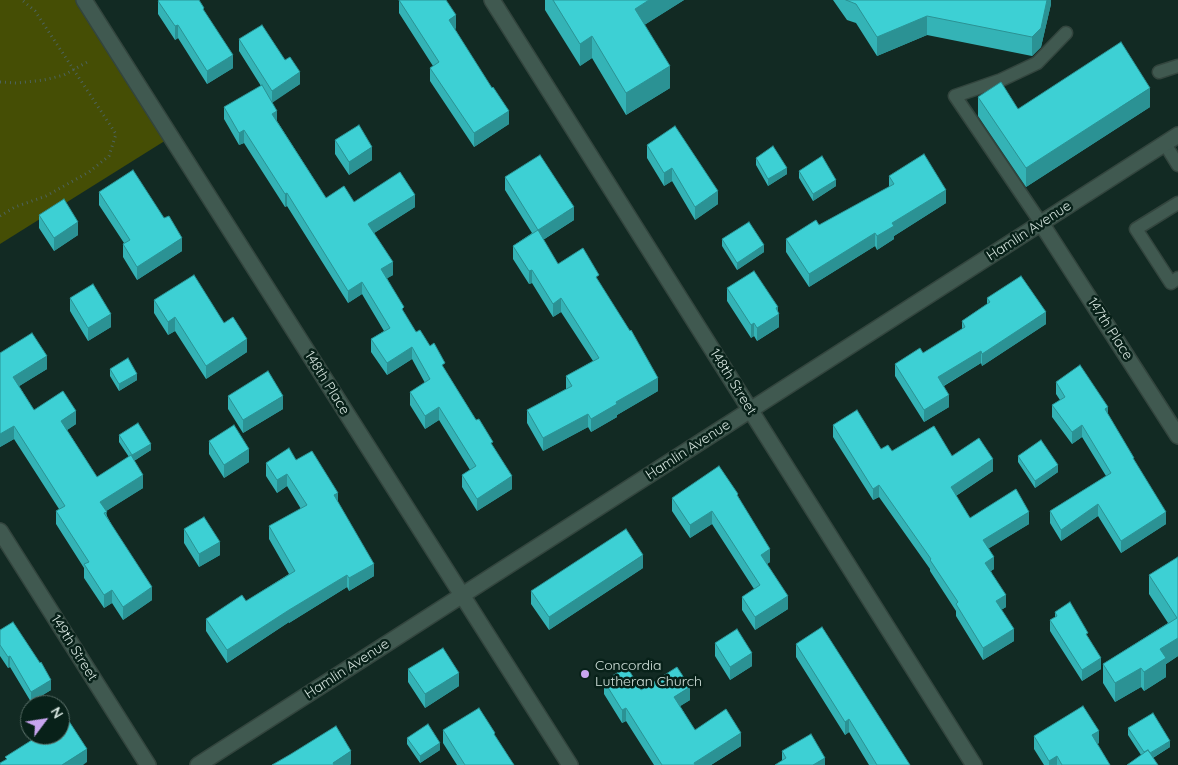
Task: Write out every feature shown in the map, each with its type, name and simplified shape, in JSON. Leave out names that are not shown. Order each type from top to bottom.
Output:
[{"type":"street","name":"148th Place","points":[[84,0],[570,765]]},
{"type":"street","name":"148th Street","points":[[492,0],[974,765]]},
{"type":"street","name":"Hamlin Avenue","points":[[198,765],[1178,135]]},
{"type":"street","name":"147th Place","points":[[1041,223],[1176,428]]},
{"type":"street","name":"149th Street","points":[[0,531],[148,765]]},
{"type":"lane","points":[[1041,223],[955,96],[1001,80],[1037,62],[1066,33]]},
{"type":"lane","points":[[1159,72],[1178,66]]},
{"type":"lane","points":[[1165,144],[1178,165]]},
{"type":"lane","points":[[1178,203],[1136,229],[1171,283],[1178,278]]},
{"type":"path","points":[[0,216],[15,207],[46,196],[89,172],[109,156],[116,134],[35,10],[22,0]]},
{"type":"path","points":[[0,82],[17,83],[44,80],[64,75],[89,61]]},
{"type":"green space","points":[[0,0],[84,0],[171,137],[0,244]]},
{"type":"building","points":[[159,0],[199,0],[233,55],[207,71],[178,25],[175,26]]},
{"type":"building","points":[[399,0],[446,0],[456,15],[449,20],[492,88],[509,111],[474,133],[430,68],[439,62]]},
{"type":"building","points":[[553,0],[649,0],[635,9],[670,66],[626,93],[592,36],[580,44]]},
{"type":"building","points":[[846,0],[1047,0],[1041,28],[1032,37],[927,16],[877,37],[856,4]]},
{"type":"building","points":[[262,25],[285,60],[290,57],[300,72],[272,91],[239,39]]},
{"type":"building","points":[[1121,42],[1150,88],[1026,168],[978,97],[1001,82],[1018,109]]},
{"type":"building","points":[[262,85],[277,111],[272,114],[326,198],[344,186],[354,202],[400,172],[415,195],[368,224],[393,262],[381,269],[404,307],[402,309],[416,332],[420,330],[430,346],[434,343],[445,363],[442,365],[476,420],[479,419],[493,442],[491,443],[512,476],[477,499],[462,475],[476,466],[439,407],[425,416],[410,392],[430,379],[412,347],[387,363],[371,339],[390,328],[362,282],[348,291],[287,193],[285,194],[244,130],[239,133],[224,107]]},
{"type":"building","points":[[359,125],[372,147],[349,162],[335,140]]},
{"type":"building","points":[[675,126],[718,191],[695,207],[672,168],[664,173],[647,145]]},
{"type":"building","points":[[773,146],[787,168],[768,179],[756,158]]},
{"type":"building","points":[[924,154],[946,190],[892,223],[894,226],[877,236],[875,233],[809,274],[786,239],[816,220],[819,225],[894,184],[889,176]]},
{"type":"building","points":[[540,155],[574,207],[538,230],[505,177]]},
{"type":"building","points":[[822,156],[836,180],[813,194],[799,171]]},
{"type":"building","points":[[133,170],[164,218],[169,216],[182,238],[137,267],[123,244],[130,240],[99,192]]},
{"type":"building","points":[[64,199],[78,222],[54,238],[39,215]]},
{"type":"building","points":[[749,222],[764,245],[737,263],[722,239]]},
{"type":"building","points":[[538,230],[558,264],[583,248],[599,275],[596,277],[631,330],[658,378],[591,419],[588,414],[543,438],[527,410],[572,386],[566,376],[599,358],[561,298],[553,304],[532,270],[529,271],[513,246]]},
{"type":"building","points":[[754,271],[778,307],[776,308],[779,314],[757,328],[754,323],[751,325],[727,288]]},
{"type":"building","points":[[194,275],[224,323],[233,317],[247,339],[206,366],[175,317],[168,322],[154,300]]},
{"type":"building","points":[[1021,276],[1046,312],[982,354],[981,351],[938,377],[949,395],[924,410],[895,364],[920,348],[923,353],[965,327],[962,321],[990,302],[987,298]]},
{"type":"building","points":[[93,284],[111,314],[88,328],[70,298]]},
{"type":"building","points":[[32,333],[47,356],[13,377],[34,410],[63,391],[76,411],[61,421],[97,477],[131,455],[143,475],[100,502],[107,512],[104,513],[152,587],[123,607],[112,590],[104,595],[84,564],[89,562],[56,511],[65,506],[14,426],[0,434],[0,353]]},
{"type":"building","points":[[128,358],[137,374],[119,384],[110,369]]},
{"type":"building","points":[[1080,365],[1108,407],[1105,409],[1166,512],[1121,541],[1098,504],[1061,530],[1050,511],[1111,473],[1082,425],[1072,432],[1052,405],[1065,397],[1056,382]]},
{"type":"building","points":[[268,371],[283,396],[243,420],[228,396]]},
{"type":"building","points":[[857,410],[881,449],[888,445],[892,451],[934,426],[952,456],[979,438],[993,459],[951,487],[970,518],[1016,489],[1029,512],[983,540],[994,557],[985,563],[1006,595],[996,601],[1014,629],[983,648],[956,604],[958,602],[931,559],[879,485],[873,489],[833,425]]},
{"type":"building","points":[[138,423],[151,444],[132,455],[119,435]]},
{"type":"building","points":[[234,425],[249,449],[224,465],[209,441]]},
{"type":"building","points":[[1041,440],[1058,465],[1035,481],[1018,456]]},
{"type":"building","points":[[289,448],[296,460],[312,451],[338,493],[334,495],[374,564],[349,578],[347,575],[227,650],[206,619],[242,595],[246,601],[295,571],[269,526],[307,505],[287,474],[277,480],[266,463]]},
{"type":"building","points":[[719,466],[738,494],[770,549],[761,555],[788,596],[755,617],[742,597],[760,585],[712,511],[690,525],[672,498]]},
{"type":"building","points":[[204,517],[220,542],[199,554],[184,529]]},
{"type":"building","points":[[626,529],[643,555],[549,617],[531,591]]},
{"type":"building","points":[[1178,557],[1178,638],[1160,649],[1166,658],[1144,672],[1141,668],[1115,683],[1103,664],[1177,618],[1149,575]]},
{"type":"building","points":[[1070,602],[1101,658],[1082,670],[1050,620],[1057,616],[1055,612]]},
{"type":"building","points":[[13,622],[51,680],[31,692],[10,656],[8,657],[0,645],[0,630]]},
{"type":"building","points":[[822,627],[910,765],[877,765],[849,719],[845,722],[796,644]]},
{"type":"building","points":[[737,629],[752,653],[730,667],[715,643]]},
{"type":"building","points":[[443,648],[459,673],[425,694],[408,669]]},
{"type":"building","points":[[627,667],[641,690],[677,667],[690,687],[674,697],[695,730],[726,709],[741,733],[694,763],[695,765],[662,765],[626,708],[622,710],[604,681]]},
{"type":"building","points":[[1083,706],[1099,731],[1092,735],[1110,765],[1062,765],[1057,756],[1049,761],[1034,736]]},
{"type":"building","points":[[479,708],[514,765],[465,765],[443,730]]},
{"type":"building","points":[[1153,713],[1170,741],[1150,753],[1148,750],[1144,752],[1128,728]]},
{"type":"building","points":[[70,723],[87,749],[62,765],[0,765],[0,763],[7,759],[5,757],[24,745],[70,745]]},
{"type":"building","points":[[428,724],[440,743],[420,756],[407,738]]},
{"type":"building","points":[[336,726],[351,751],[333,763],[334,765],[272,765],[291,754]]},
{"type":"building","points":[[811,734],[825,758],[813,765],[775,765],[786,758],[782,751]]},
{"type":"building","points":[[1148,750],[1158,765],[1127,765]]},
{"type":"place","name":"Concordia Lutheran Church","points":[[585,674]]}]
